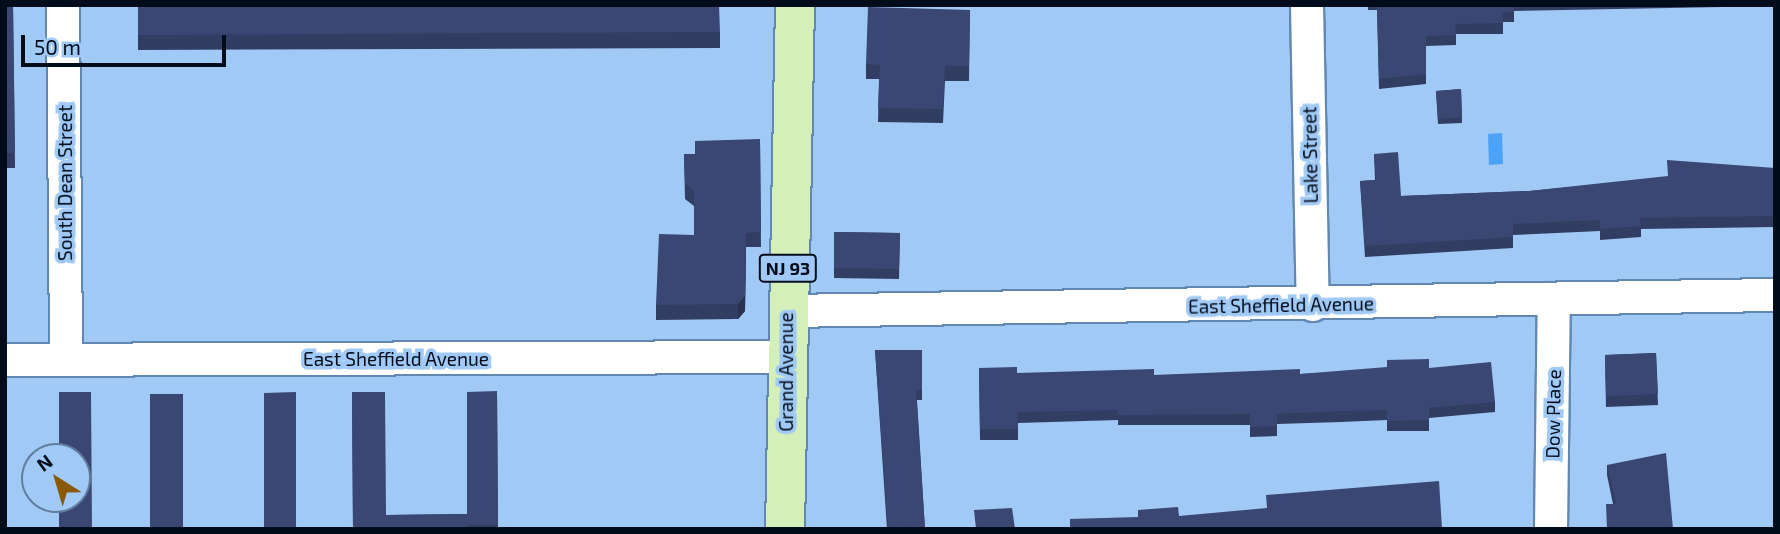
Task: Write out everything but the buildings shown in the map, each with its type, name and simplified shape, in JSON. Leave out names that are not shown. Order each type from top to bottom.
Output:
[{"type":"main road","name":"Grand Avenue","points":[[785,529],[786,357],[795,5]]},
{"type":"street","name":"South Dean Street","points":[[63,5],[66,360]]},
{"type":"street","name":"Lake Street","points":[[1307,5],[1312,305]]},
{"type":"street","name":"East Sheffield Avenue","points":[[788,311],[1312,305],[1775,295]]},
{"type":"street","name":"Dow Place","points":[[1551,529],[1554,299]]},
{"type":"street","name":"East Sheffield Avenue","points":[[5,360],[786,357]]},
{"type":"water","points":[[1502,133],[1503,164],[1489,165],[1488,134]]}]
